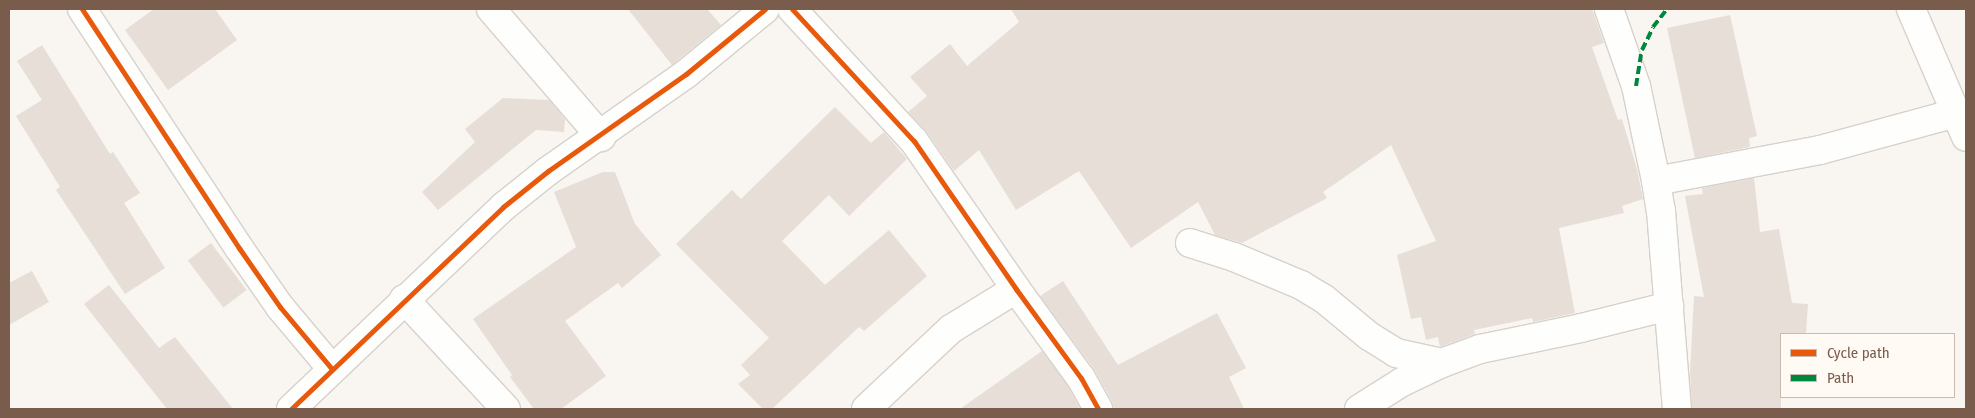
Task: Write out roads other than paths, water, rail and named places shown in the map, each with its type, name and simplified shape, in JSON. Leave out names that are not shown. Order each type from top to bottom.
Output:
[{"type":"street","points":[[82,9],[239,248],[280,307],[332,369]]},
{"type":"street","points":[[490,9],[601,136]]},
{"type":"street","points":[[291,409],[404,299],[503,207],[548,171],[601,136],[686,74],[765,9]]},
{"type":"street","points":[[792,9],[914,140],[1016,289],[1081,378],[1098,409]]},
{"type":"street","points":[[1609,9],[1636,86],[1656,181],[1677,409]]},
{"type":"street","points":[[1656,181],[1961,125],[1911,9]]},
{"type":"street","points":[[1190,243],[1234,257],[1301,285],[1323,298],[1369,336],[1396,353],[1442,363]]},
{"type":"street","points":[[866,409],[951,329],[1016,289]]},
{"type":"street","points":[[404,299],[506,409]]},
{"type":"street","points":[[1359,409],[1402,382],[1442,363],[1480,349],[1581,328],[1669,306]]}]
